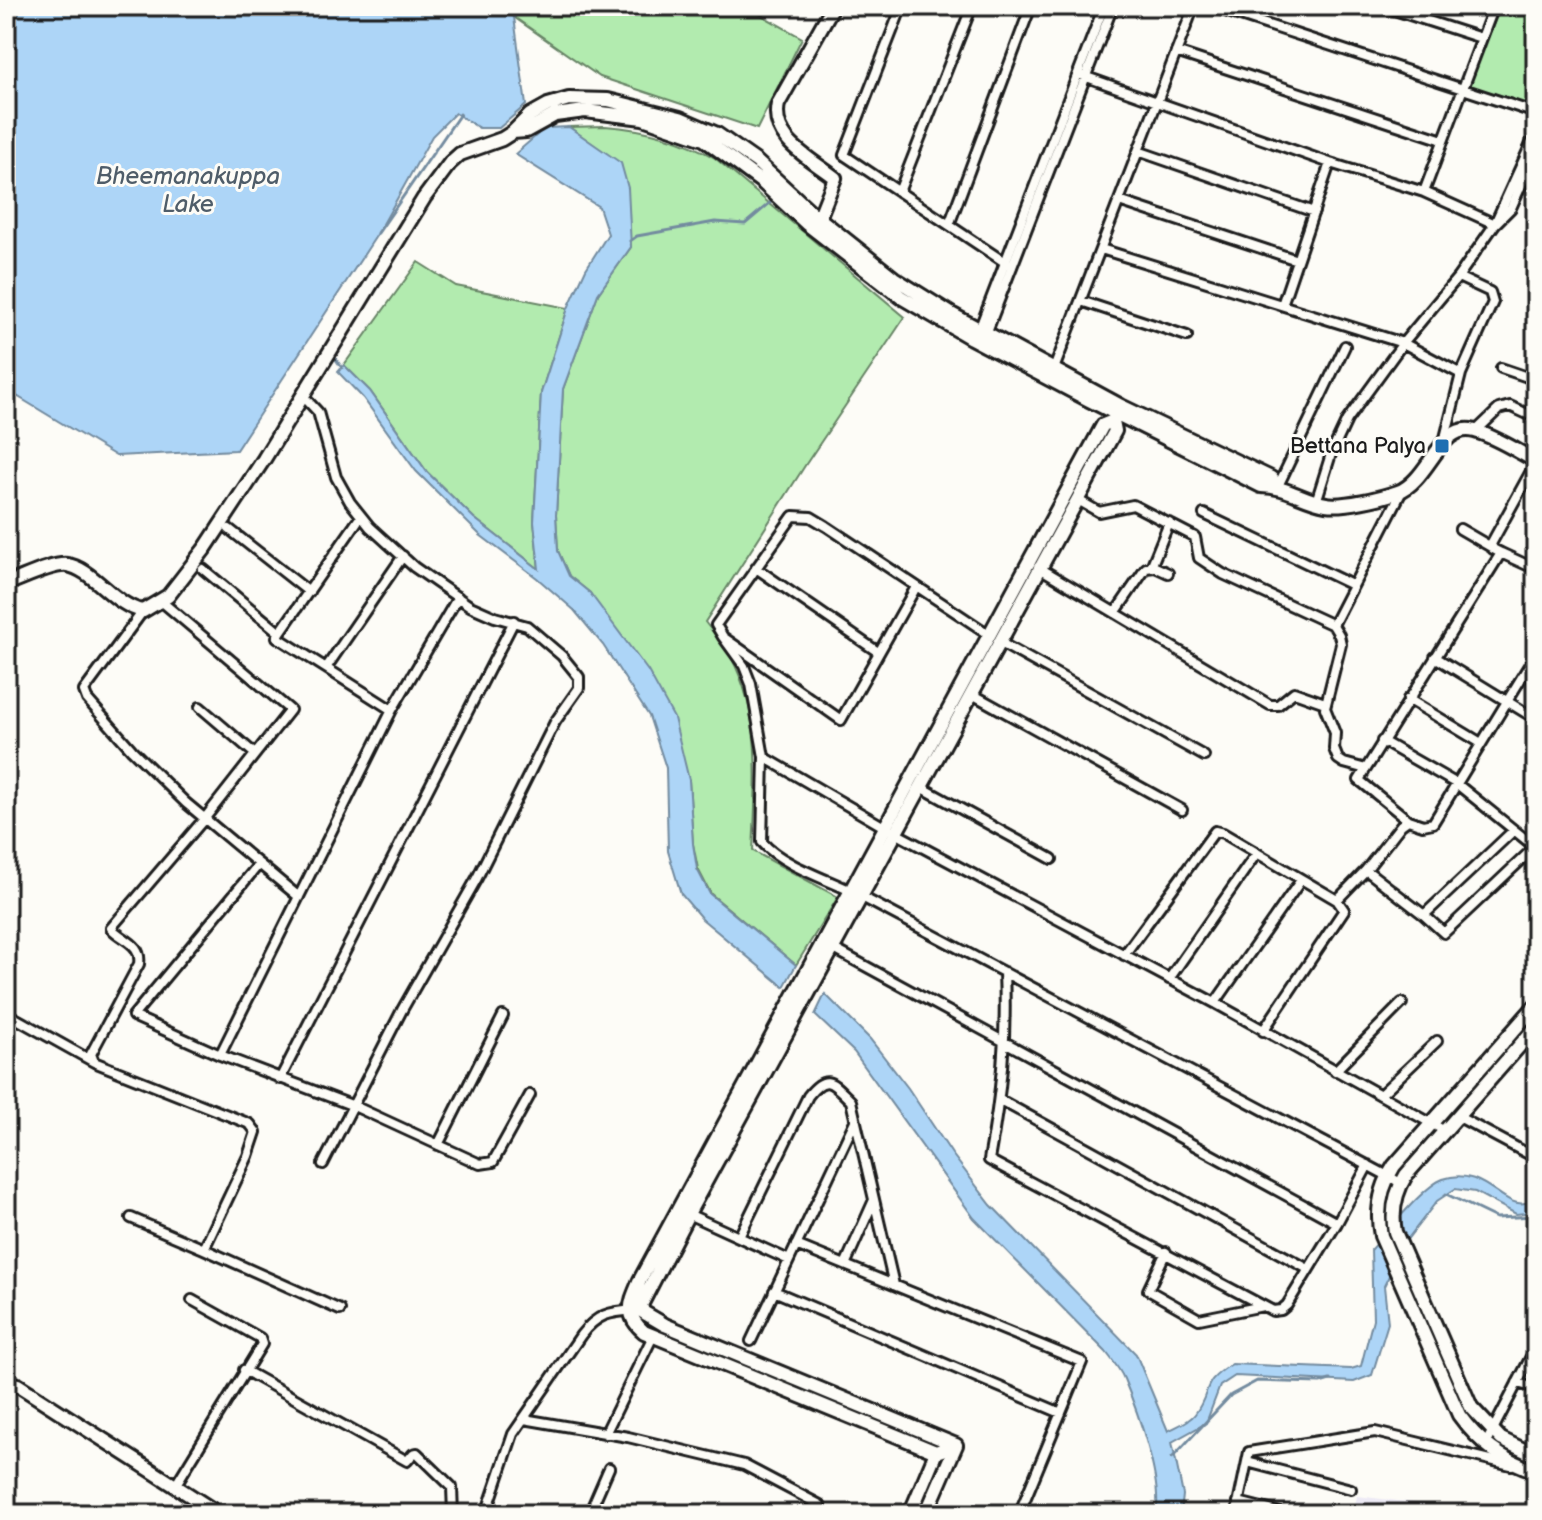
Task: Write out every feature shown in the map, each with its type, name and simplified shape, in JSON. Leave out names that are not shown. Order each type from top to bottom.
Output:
[{"type":"street","points":[[819,218],[835,178],[785,139],[777,127],[776,116],[778,104],[833,6]]},
{"type":"street","points":[[902,6],[844,155],[1009,265]]},
{"type":"street","points":[[899,192],[972,6]]},
{"type":"street","points":[[949,225],[1031,6]]},
{"type":"street","points":[[1082,76],[1104,6]]},
{"type":"street","points":[[983,332],[1082,76],[1113,6]]},
{"type":"street","points":[[1054,369],[1194,6]]},
{"type":"street","points":[[1210,6],[1536,113]]},
{"type":"street","points":[[1382,6],[1481,38]]},
{"type":"street","points":[[1424,192],[1494,6]]},
{"type":"street","points":[[1176,52],[1443,140]]},
{"type":"street","points":[[1082,76],[1330,163],[1424,192],[1495,224]]},
{"type":"street","points":[[299,897],[205,818],[132,750],[87,699],[84,691],[143,611],[168,596],[206,547],[424,198],[460,154],[502,139],[530,115],[548,105],[569,99],[608,100],[680,118],[717,134],[757,162],[819,218],[894,278],[983,332],[1054,369],[1117,414]]},
{"type":"street","points":[[513,132],[526,131],[555,115],[585,111],[643,118],[704,139],[763,183],[807,224],[901,297],[971,338],[1117,414],[1261,486],[1278,486],[1316,502],[1329,505],[1402,491]]},
{"type":"street","points":[[1316,502],[1331,454],[1347,420],[1403,343],[1458,277],[1495,224],[1536,133]]},
{"type":"street","points":[[1138,151],[1314,212]]},
{"type":"street","points":[[1495,224],[1511,208],[1536,152]]},
{"type":"street","points":[[1282,305],[1330,163]]},
{"type":"street","points":[[1119,201],[1297,260]]},
{"type":"street","points":[[1101,249],[1403,343],[1461,374]]},
{"type":"street","points":[[1333,625],[1402,491],[1427,468],[1445,438],[1461,374],[1493,298],[1490,292],[1458,277]]},
{"type":"street","points":[[1081,301],[1187,336]]},
{"type":"street","points":[[1278,486],[1345,346]]},
{"type":"street","points":[[1501,368],[1536,380]]},
{"type":"street","points":[[303,396],[318,412],[336,477],[361,516],[403,556],[458,597],[478,610],[527,626],[572,666],[579,677],[579,688],[555,722],[477,878],[402,1010],[323,1164]]},
{"type":"street","points":[[1476,431],[1499,409],[1510,406],[1536,418]]},
{"type":"street","points":[[1035,565],[1078,500],[1115,431],[1117,414]]},
{"type":"street","points":[[956,1445],[936,1452],[653,1336],[633,1323],[640,1280],[794,994],[891,831],[1035,565],[1103,425],[1117,414]]},
{"type":"street","points":[[1445,438],[1463,429],[1476,431],[1536,462],[1491,547]]},
{"type":"street","points":[[1078,500],[1099,512],[1133,505],[1195,537],[1199,558],[1223,574],[1333,625],[1341,644],[1325,708],[1335,733],[1334,749],[1338,759],[1344,763],[1366,769]]},
{"type":"street","points":[[1204,514],[1352,585]]},
{"type":"street","points":[[1204,756],[995,638],[826,526],[803,515],[793,516],[716,625],[744,666],[751,684],[764,757],[762,842],[768,849],[1401,1183]]},
{"type":"street","points":[[361,516],[277,637],[392,710]]},
{"type":"street","points":[[1115,613],[1142,573],[1151,567],[1169,523]]},
{"type":"street","points":[[229,529],[309,592]]},
{"type":"street","points":[[1460,529],[1527,565],[1534,564],[1536,559]]},
{"type":"street","points":[[1501,553],[1359,780],[1408,820],[1423,825],[1433,823],[1536,654]]},
{"type":"street","points":[[326,668],[403,556]]},
{"type":"street","points":[[6,584],[66,565],[80,570],[129,609],[143,611]]},
{"type":"street","points":[[1035,565],[1270,705],[1278,705],[1294,692],[1325,703]]},
{"type":"street","points":[[1151,567],[1168,573]]},
{"type":"street","points":[[756,568],[878,652]]},
{"type":"street","points":[[203,569],[280,633]]},
{"type":"street","points":[[723,637],[841,720],[916,587]]},
{"type":"street","points":[[220,1055],[392,710],[458,597]]},
{"type":"street","points":[[94,1062],[91,1054],[139,964],[140,956],[134,944],[111,928],[205,818],[290,710],[161,601]]},
{"type":"street","points":[[280,1079],[514,621]]},
{"type":"street","points":[[891,831],[921,787],[972,694],[995,638]]},
{"type":"street","points":[[1435,657],[1536,719]]},
{"type":"street","points":[[972,694],[1182,810]]},
{"type":"street","points":[[1408,699],[1481,743]]},
{"type":"street","points":[[200,707],[255,754]]},
{"type":"street","points":[[1366,870],[1444,933],[1534,850],[1533,844],[1457,784],[1382,741]]},
{"type":"street","points":[[764,757],[891,831],[1215,1003],[1445,1131]]},
{"type":"street","points":[[921,787],[1052,859]]},
{"type":"street","points":[[1337,900],[1408,820]]},
{"type":"street","points":[[1424,915],[1514,830]]},
{"type":"street","points":[[1124,955],[1212,832],[1223,833],[1337,900],[1344,910],[1263,1031]]},
{"type":"street","points":[[1169,979],[1256,854]]},
{"type":"street","points":[[259,864],[133,1016],[220,1055],[354,1106],[480,1164],[493,1162],[530,1095]]},
{"type":"street","points":[[1215,1003],[1301,880]]},
{"type":"street","points":[[486,1514],[513,1434],[594,1319],[636,1310],[641,1305],[834,949],[856,894]]},
{"type":"street","points":[[834,949],[1337,1223]]},
{"type":"street","points":[[1004,972],[1005,1042],[1000,1100],[989,1160],[1273,1311],[1287,1305],[1368,1165]]},
{"type":"street","points":[[1335,1071],[1402,1003]]},
{"type":"street","points":[[1536,1005],[1394,1166],[1380,1201],[1380,1228],[1453,1405],[1485,1445],[1503,1457],[1536,1471]]},
{"type":"street","points":[[6,1013],[94,1062],[250,1124],[256,1132],[248,1156],[204,1249]]},
{"type":"street","points":[[438,1145],[503,1016]]},
{"type":"street","points":[[1536,1027],[1401,1183],[1393,1219],[1395,1232],[1466,1398],[1492,1432],[1510,1445],[1536,1456]]},
{"type":"street","points":[[1380,1095],[1437,1041]]},
{"type":"street","points":[[739,1237],[808,1096],[819,1082],[825,1080],[851,1101],[894,1285]]},
{"type":"street","points":[[1000,1100],[1308,1269]]},
{"type":"street","points":[[1457,1116],[1536,1158]]},
{"type":"street","points":[[751,1341],[855,1119]]},
{"type":"street","points":[[845,1265],[875,1199]]},
{"type":"street","points":[[688,1214],[789,1260]]},
{"type":"street","points":[[131,1218],[340,1310]]},
{"type":"street","points":[[796,1245],[1082,1362],[1019,1514]]},
{"type":"street","points":[[1166,1252],[1148,1290],[1199,1319],[1264,1306]]},
{"type":"street","points":[[774,1291],[1061,1413]]},
{"type":"street","points":[[175,1486],[262,1340],[192,1300]]},
{"type":"street","points":[[636,1310],[665,1325],[956,1445]]},
{"type":"street","points":[[605,1434],[653,1336]]},
{"type":"street","points":[[1485,1445],[1536,1347]]},
{"type":"street","points":[[244,1370],[407,1461],[417,1453],[452,1487],[453,1514]]},
{"type":"street","points":[[6,1382],[18,1385],[44,1401],[219,1514]]},
{"type":"street","points":[[1517,1383],[1536,1388]]},
{"type":"street","points":[[524,1419],[744,1465],[820,1505]]},
{"type":"street","points":[[1236,1514],[1249,1452],[1375,1432],[1536,1471]]},
{"type":"street","points":[[926,1514],[956,1445]]},
{"type":"street","points":[[910,1514],[936,1452]]},
{"type":"street","points":[[1247,1462],[1351,1489]]},
{"type":"street","points":[[589,1514],[609,1468]]},
{"type":"street","points":[[1238,1502],[1285,1514]]},
{"type":"shaded area","points":[[1357,1496],[1465,1509],[1465,1514],[1353,1514]]},
{"type":"green space","points":[[498,6],[745,6],[802,38],[757,129],[600,77]]},
{"type":"green space","points":[[1501,6],[1536,9],[1534,110],[1468,86]]},
{"type":"green space","points":[[605,126],[662,136],[715,158],[905,317],[705,622],[731,657],[748,704],[755,752],[753,851],[838,897],[796,965],[711,894],[698,869],[693,844],[689,780],[590,593],[569,576],[558,551],[556,515],[563,389],[598,294],[631,247],[621,164],[569,127]]},
{"type":"green space","points":[[418,262],[456,286],[568,308],[541,393],[534,522],[539,569],[474,518],[427,472],[370,391],[344,365]]},
{"type":"water","name":"Bheemanakuppa Lake","points":[[6,6],[498,6],[514,17],[526,105],[499,128],[479,128],[455,113],[432,136],[378,233],[236,450],[116,456],[15,395],[6,395]]},
{"type":"water","points":[[569,127],[621,163],[628,188],[631,247],[598,294],[563,389],[556,515],[558,551],[569,576],[590,593],[648,671],[674,718],[689,780],[697,869],[710,894],[796,965],[784,987],[702,919],[681,894],[668,851],[666,768],[649,716],[603,645],[574,610],[480,535],[416,471],[363,398],[338,372],[344,365],[370,391],[427,472],[474,518],[539,569],[534,522],[541,393],[568,308],[586,269],[608,234],[599,207],[515,154],[545,128]]},
{"type":"water","points":[[825,994],[870,1039],[991,1205],[1136,1354],[1168,1431],[1192,1417],[1211,1382],[1232,1364],[1351,1369],[1361,1366],[1373,1319],[1371,1250],[1415,1200],[1443,1179],[1457,1176],[1469,1178],[1517,1203],[1536,1198],[1536,1212],[1516,1214],[1475,1192],[1455,1189],[1437,1201],[1406,1241],[1384,1286],[1388,1323],[1372,1375],[1354,1382],[1235,1376],[1220,1386],[1206,1423],[1172,1442],[1183,1495],[1181,1514],[1156,1514],[1156,1483],[1148,1446],[1118,1368],[1106,1352],[974,1218],[854,1052],[815,1015]]},
{"type":"waterway","points":[[378,233],[460,114]]},
{"type":"waterway","points":[[630,241],[637,236],[715,222],[745,224],[771,202]]},
{"type":"waterway","points":[[335,358],[342,368]]},
{"type":"waterway","points":[[1446,1194],[1496,1218],[1536,1216]]},
{"type":"waterway","points":[[1172,1458],[1231,1395],[1257,1381],[1320,1383],[1330,1380]]},
{"type":"place","name":"Bettana Palya","points":[[1442,446]]}]
